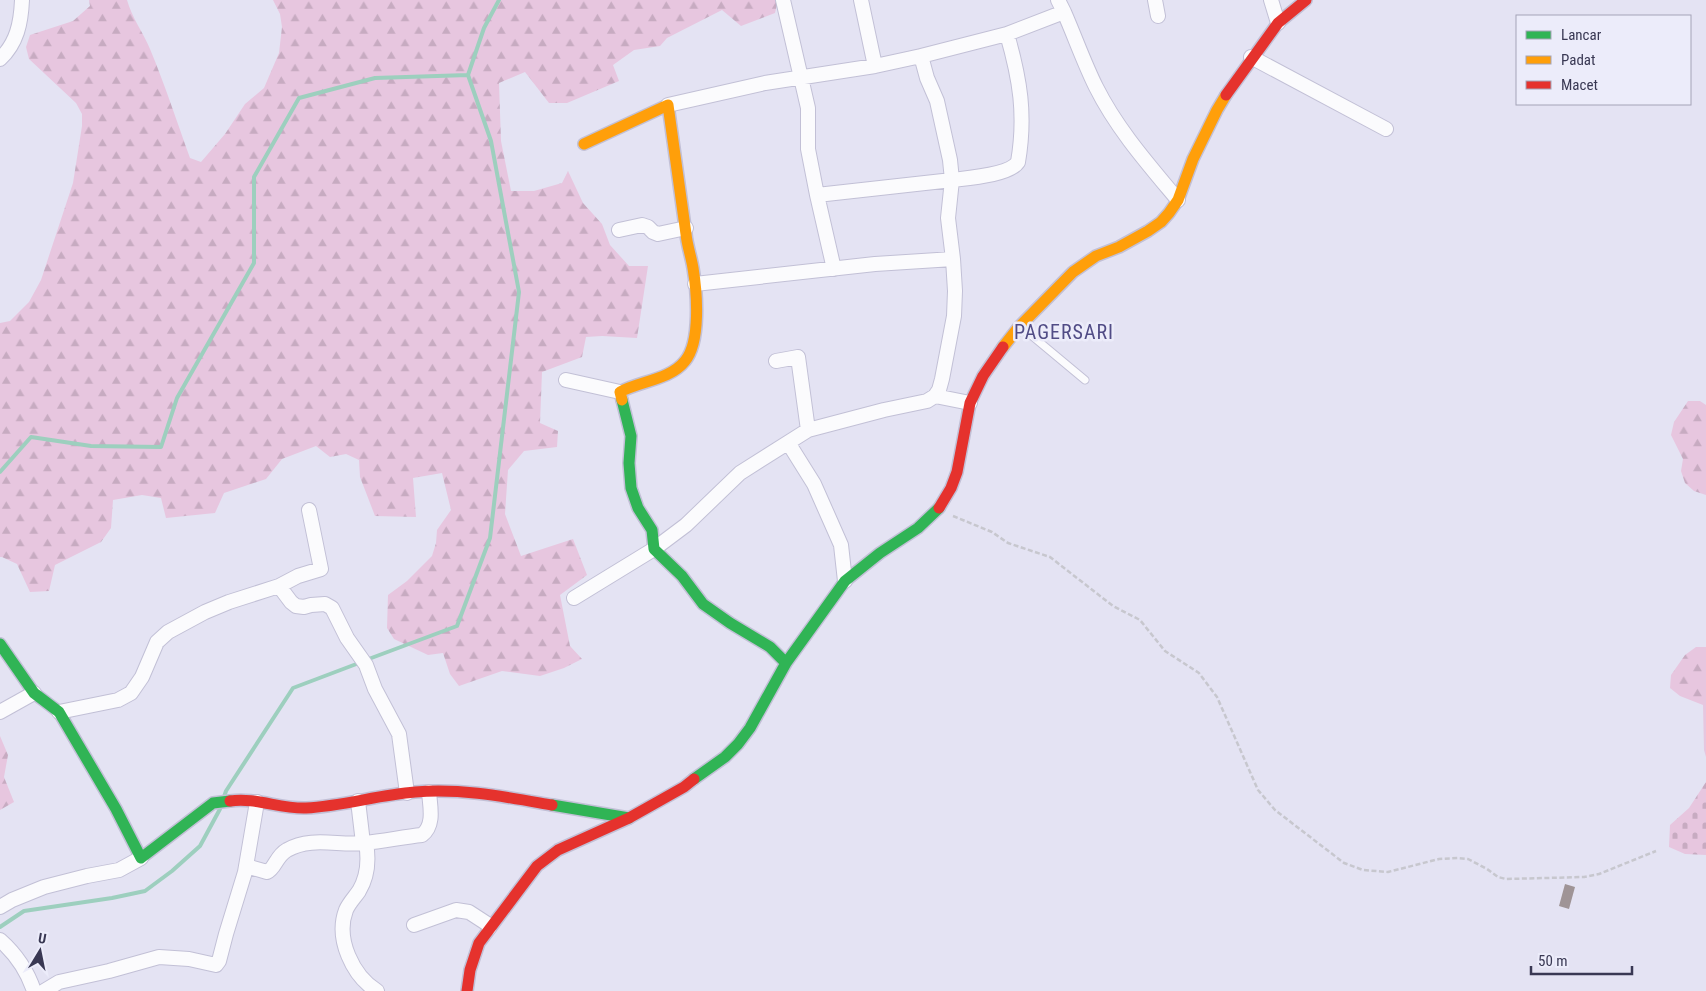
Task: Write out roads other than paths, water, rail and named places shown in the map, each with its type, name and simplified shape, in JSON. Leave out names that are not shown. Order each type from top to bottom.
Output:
[{"type":"street","points":[[0,59],[16,39],[22,0]]},
{"type":"street","points":[[783,0],[808,108],[808,149],[834,269]]},
{"type":"street","points":[[861,0],[875,66]]},
{"type":"street","points":[[1155,0],[1158,16]]},
{"type":"street","points":[[1271,0],[1278,23]]},
{"type":"street","points":[[466,991],[474,954],[488,928],[505,910],[537,866],[558,850],[629,818],[684,787],[725,757],[750,728],[786,663],[846,581],[880,553],[918,528],[938,510],[951,488],[957,472],[970,403],[982,376],[1018,328],[1073,272],[1083,264],[1148,231],[1165,218],[1178,200],[1193,159],[1217,110],[1251,57],[1278,23],[1306,0]]},
{"type":"street","points":[[584,144],[668,104],[801,76],[875,66],[921,56],[1007,34],[1061,6],[1097,89],[1134,146],[1178,200]]},
{"type":"street","points":[[817,195],[983,176],[1016,166],[1021,133],[1022,98],[1018,69],[1007,34]]},
{"type":"street","points":[[574,598],[654,549],[686,525],[740,473],[789,444],[808,430],[927,401],[935,396],[939,390],[954,316],[953,259],[948,218],[952,180],[950,160],[937,101],[926,78],[921,56]]},
{"type":"street","points":[[1251,57],[1386,129]]},
{"type":"street","points":[[566,380],[620,392],[650,378],[672,373],[686,361],[693,345],[694,268],[686,228],[668,104]]},
{"type":"street","points":[[619,230],[642,225],[658,234],[686,228]]},
{"type":"street","points":[[695,284],[834,269],[953,259]]},
{"type":"street","points":[[776,362],[798,357],[808,430]]},
{"type":"street","points":[[620,392],[631,436],[629,463],[631,488],[638,508],[652,530],[654,549],[682,576],[703,604],[770,647],[786,663]]},
{"type":"street","points":[[935,396],[970,403]]},
{"type":"street","points":[[789,444],[814,484],[841,545],[846,581]]},
{"type":"street","points":[[59,712],[118,700],[132,692],[142,677],[158,642],[168,632],[221,605],[279,586],[298,576],[322,569],[309,510]]},
{"type":"street","points":[[279,586],[296,606],[304,607],[311,604],[325,604],[332,608],[348,638],[363,659],[374,689],[399,734],[406,794]]},
{"type":"street","points":[[0,644],[34,693],[59,712],[116,809],[141,858]]},
{"type":"street","points":[[0,712],[34,693]]},
{"type":"street","points":[[0,907],[44,887],[119,870],[141,858],[213,803],[232,800],[304,808],[428,792],[485,793],[629,818]]},
{"type":"street","points":[[246,866],[267,872],[271,871],[280,855],[288,849],[305,844],[319,842],[365,843],[422,835],[427,831],[430,822],[428,792]]},
{"type":"street","points":[[358,801],[368,855],[367,874],[360,889],[347,908],[344,917],[345,943],[348,957],[357,972],[377,991]]},
{"type":"street","points":[[44,991],[59,982],[159,957],[189,959],[216,965],[219,961],[246,866],[257,802]]},
{"type":"street","points":[[414,925],[456,910],[470,912],[489,925],[488,928]]},
{"type":"street","points":[[0,940],[22,963],[34,991]]},
{"type":"lane","points":[[1018,328],[1031,335],[1085,380]]},
{"type":"waterway","points":[[366,660],[457,626],[490,538],[519,292],[491,141],[468,75],[484,28],[499,0]]},
{"type":"waterway","points":[[0,472],[31,437],[91,446],[161,447],[177,398],[254,263],[254,177],[299,98],[375,78],[468,75]]},
{"type":"waterway","points":[[224,797],[226,791],[293,688],[359,663]]},
{"type":"waterway","points":[[0,927],[24,911],[112,898],[145,891],[172,871],[200,846],[220,809]]},
{"type":"district","name":"PAGERSARI","points":[[1064,332]]}]
